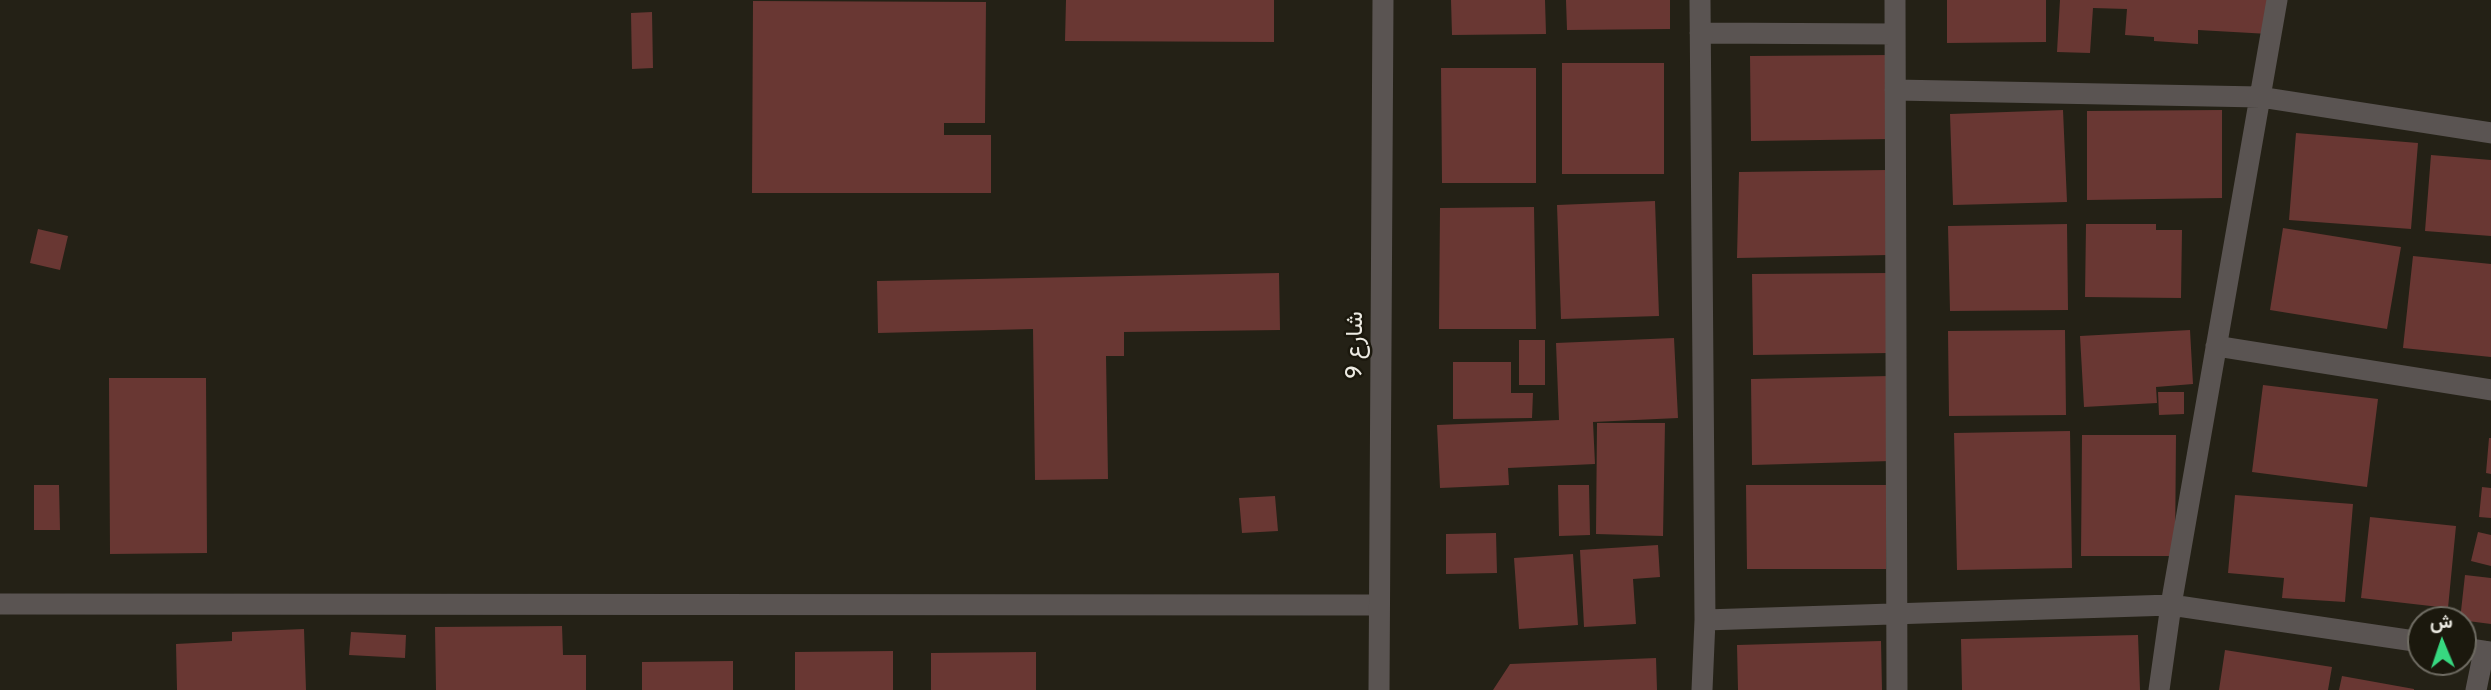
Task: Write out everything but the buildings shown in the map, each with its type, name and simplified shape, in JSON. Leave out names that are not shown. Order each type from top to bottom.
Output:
[{"type":"street","name":"شارع 9","points":[[1379,690],[1383,0]]},
{"type":"street","points":[[1700,0],[1705,620],[1702,690]]},
{"type":"street","points":[[1895,0],[1897,690]]},
{"type":"street","points":[[2159,690],[2171,605],[2277,0]]},
{"type":"street","points":[[1700,33],[1895,34]]},
{"type":"street","points":[[1895,90],[2260,97],[2491,133]]},
{"type":"street","points":[[2216,346],[2491,390]]},
{"type":"street","points":[[0,604],[1379,604]]},
{"type":"street","points":[[1705,620],[2171,605],[2407,640]]},
{"type":"street","points":[[2476,690],[2488,652]]}]
